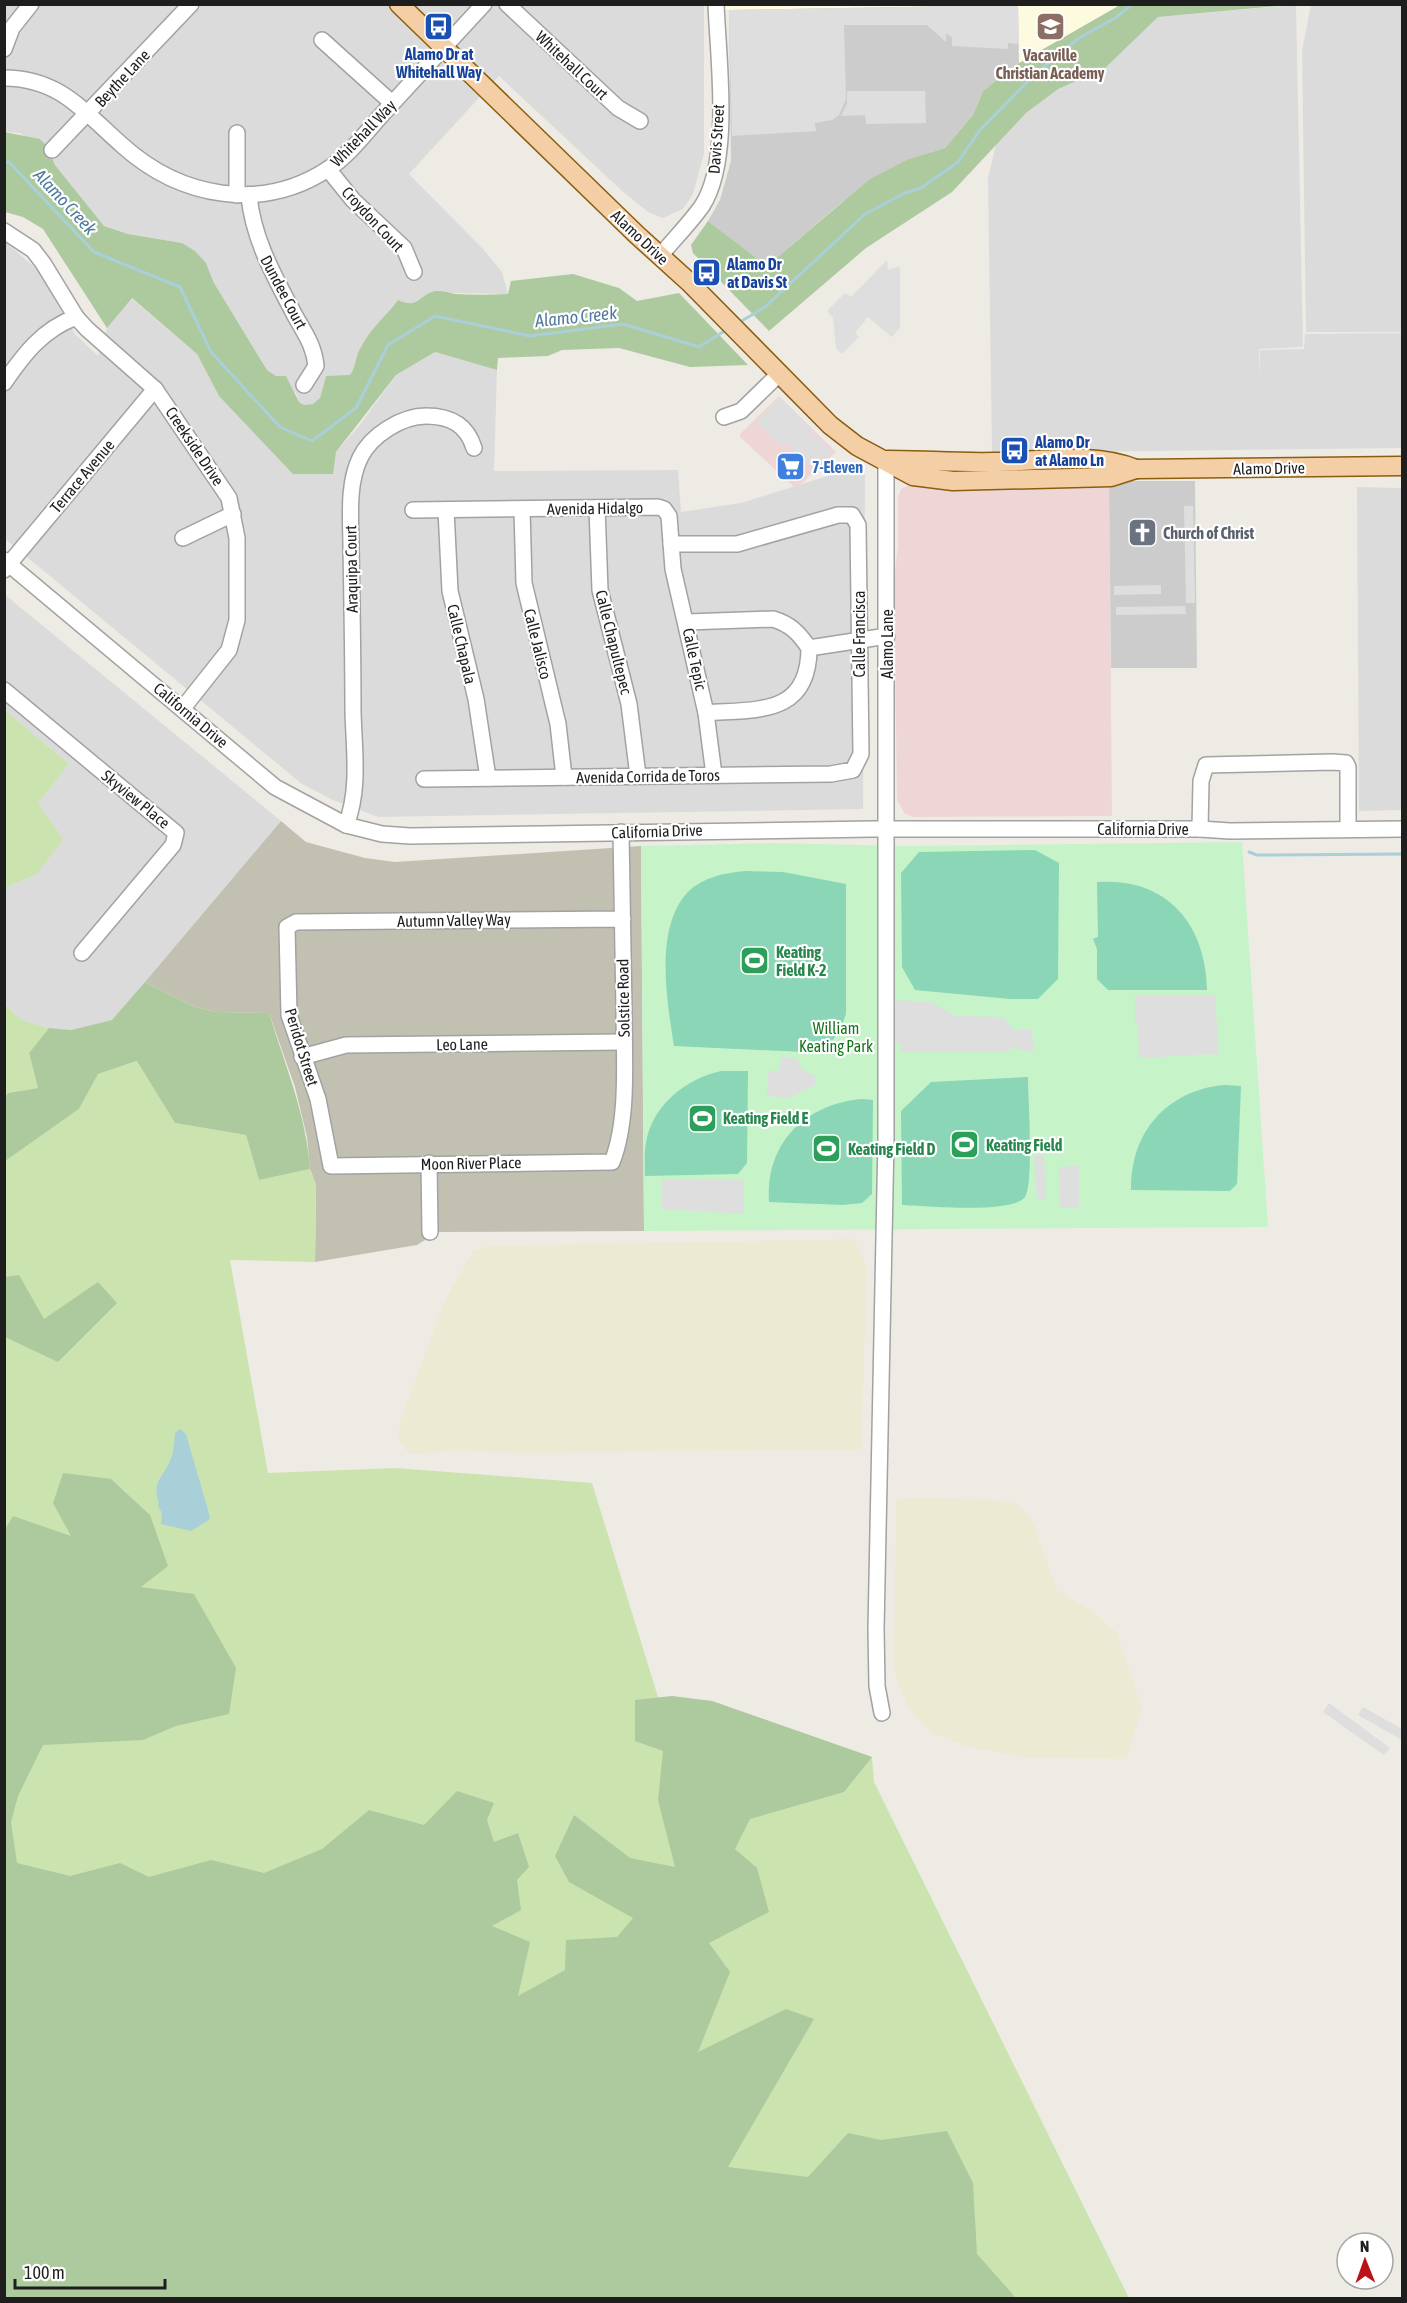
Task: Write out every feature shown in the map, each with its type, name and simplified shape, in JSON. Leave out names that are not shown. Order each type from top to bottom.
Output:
[{"type":"main road","name":"Alamo Drive","points":[[399,4],[845,437],[912,477],[953,481],[1111,477],[1136,469],[1402,466]]},
{"type":"main road","name":"Alamo Drive","points":[[886,460],[1114,461],[1136,469]]},
{"type":"main road","points":[[994,480],[1014,473],[1090,468],[1114,461]]},
{"type":"street","points":[[4,49],[12,28],[31,4]]},
{"type":"street","name":"Beythe Lane","points":[[52,150],[191,4]]},
{"type":"street","name":"Whitehall Way","points":[[4,78],[39,82],[57,90],[88,113],[133,156],[164,177],[213,193],[243,195],[287,188],[328,169],[341,159],[484,4]]},
{"type":"street","name":"Whitehall Court","points":[[507,4],[618,108],[640,121]]},
{"type":"street","name":"Davis Street","points":[[660,255],[702,206],[713,183],[718,162],[720,129],[716,4]]},
{"type":"street","points":[[321,40],[392,102]]},
{"type":"street","name":"Dundee Court","points":[[237,133],[243,195],[263,253],[310,338],[316,366],[303,385]]},
{"type":"street","name":"Croydon Court","points":[[328,169],[353,200],[404,249],[414,273]]},
{"type":"street","name":"Creekside Drive","points":[[4,231],[38,257],[76,317],[155,389],[224,489],[233,514],[237,538],[238,604],[233,637],[229,650],[183,708]]},
{"type":"street","points":[[4,383],[27,350],[45,333],[76,317]]},
{"type":"street","points":[[724,417],[741,411],[779,374]]},
{"type":"street","name":"Terrace Avenue","points":[[6,565],[155,389]]},
{"type":"street","name":"Araquipa Court","points":[[346,825],[353,807],[350,502],[355,473],[361,456],[374,441],[389,427],[406,419],[424,416],[455,421],[470,435],[474,448]]},
{"type":"street","name":"Alamo Lane","points":[[882,1713],[877,1686],[876,1629],[886,1139],[886,460]]},
{"type":"street","name":"Avenida Hidalgo","points":[[412,510],[658,507],[664,509],[669,516],[671,544]]},
{"type":"street","name":"Calle Chapultepec","points":[[597,508],[600,590],[629,704],[638,776]]},
{"type":"street","name":"Calle Jalisco","points":[[522,509],[524,583],[558,724],[564,777]]},
{"type":"street","name":"Calle Chapala","points":[[446,510],[450,591],[476,699],[488,778]]},
{"type":"street","points":[[183,538],[233,514]]},
{"type":"street","name":"Calle Francisca","points":[[671,544],[738,544],[838,515],[852,515],[858,525],[861,754]]},
{"type":"street","name":"Calle Tepic","points":[[671,544],[673,569],[687,622],[706,713],[714,775]]},
{"type":"street","name":"California Drive","points":[[6,565],[183,708],[276,787],[346,825],[373,833],[410,836],[886,829],[1200,828],[1230,831],[1402,829]]},
{"type":"street","points":[[687,622],[772,619],[786,623],[796,631],[809,648],[805,679],[794,695],[782,704],[770,708],[706,713]]},
{"type":"street","points":[[809,648],[887,636]]},
{"type":"street","name":"Skyview Place","points":[[4,690],[176,833],[173,845],[82,953]]},
{"type":"street","name":"Avenida Corrida de Toros","points":[[424,779],[843,773],[854,770],[861,754]]},
{"type":"street","points":[[1200,828],[1202,781],[1206,765],[1332,762],[1346,763],[1348,767],[1348,830]]},
{"type":"street","name":"Solstice Road","points":[[612,1161],[619,1144],[624,1042],[621,832]]},
{"type":"street","name":"Autumn Valley Way","points":[[287,927],[296,922],[622,919]]},
{"type":"street","name":"Peridot Street","points":[[287,927],[289,1015],[318,1099],[331,1166]]},
{"type":"street","name":"Leo Lane","points":[[302,1057],[346,1045],[624,1042]]},
{"type":"street","name":"Moon River Place","points":[[331,1166],[612,1161]]},
{"type":"street","points":[[429,1163],[430,1232]]},
{"type":"shaded area","points":[[4,5],[704,5],[704,153],[693,194],[683,209],[663,218],[648,212],[621,190],[499,76],[409,174],[483,249],[502,272],[508,294],[451,293],[438,290],[418,302],[408,304],[398,300],[367,337],[350,376],[326,376],[320,398],[313,404],[304,405],[299,402],[296,393],[267,370],[214,283],[206,263],[182,243],[128,234],[104,226],[55,165],[47,146],[19,133],[5,132]]},
{"type":"shaded area","points":[[723,5],[1017,5],[723,10]]},
{"type":"shaded area","name":"Vacaville Christian Academy","points":[[1017,5],[1120,5],[1019,63]]},
{"type":"shaded area","points":[[1018,5],[1019,63],[983,91],[973,115],[945,148],[909,159],[841,203],[767,266],[708,221],[720,200],[731,161],[729,10]]},
{"type":"shaded area","points":[[1018,5],[1019,44],[1008,43],[1008,49],[952,46],[952,37],[946,33],[946,42],[927,25],[844,25],[846,99],[839,115],[832,120],[815,123],[816,131],[732,136],[729,10]]},
{"type":"shaded area","points":[[1296,5],[1303,347],[1259,349],[1259,380],[1260,350],[1304,349],[1305,334],[1402,333],[1402,448],[992,453],[988,178],[997,140],[1055,87],[1104,68],[1158,17]]},
{"type":"shaded area","points":[[1311,5],[1402,5],[1402,332],[1306,332],[1302,51]]},
{"type":"shaded area","points":[[847,91],[925,91],[926,123],[866,124],[865,115],[841,116],[847,104]]},
{"type":"shaded area","points":[[4,241],[46,277],[54,298],[75,334],[98,356],[107,328],[131,298],[197,354],[219,396],[336,452],[359,426],[396,375],[435,352],[497,370],[494,471],[678,470],[681,512],[741,503],[834,474],[865,471],[863,809],[378,817],[333,800],[302,784],[5,539]]},
{"type":"shaded area","points":[[887,260],[888,270],[900,266],[900,328],[892,337],[868,317],[855,333],[859,337],[842,354],[836,348],[833,318],[827,311],[845,293],[851,297]]},
{"type":"shaded area","points":[[779,396],[836,452],[798,487],[794,487],[740,437],[740,434]]},
{"type":"shaded area","points":[[779,397],[809,428],[809,432],[833,452],[816,470],[787,444],[780,445],[756,422]]},
{"type":"shaded area","points":[[1109,481],[1112,816],[913,817],[905,814],[897,800],[894,580],[898,546],[898,497],[901,489],[911,484]]},
{"type":"shaded area","points":[[1109,481],[1195,481],[1197,668],[1111,668]]},
{"type":"shaded area","points":[[1357,487],[1402,488],[1402,810],[1359,811]]},
{"type":"shaded area","points":[[1184,506],[1193,506],[1195,603],[1186,603]]},
{"type":"shaded area","points":[[1161,585],[1161,594],[1114,595],[1114,586]]},
{"type":"shaded area","points":[[4,594],[281,821],[113,1020],[71,1030],[49,1028],[22,1020],[5,1003],[5,888],[37,874],[38,803],[69,764],[5,710]]},
{"type":"shaded area","points":[[1185,606],[1186,614],[1116,615],[1116,607]]},
{"type":"shaded area","points":[[281,821],[306,842],[365,858],[395,862],[641,846],[644,1231],[438,1232],[417,1245],[315,1262],[316,1185],[310,1169],[307,1137],[295,1087],[269,1013],[216,1012],[195,1007],[145,982]]},
{"type":"shaded area","points":[[1135,995],[1215,995],[1219,1054],[1139,1058],[1138,1025],[1135,1024]]},
{"type":"shaded area","points":[[899,1000],[931,1002],[955,1016],[1003,1017],[1012,1027],[1010,1030],[1032,1029],[1034,1051],[1026,1052],[1011,1046],[1009,1052],[901,1052],[899,1049],[904,1044],[894,1043],[891,1008]]},
{"type":"shaded area","points":[[781,1057],[798,1059],[801,1069],[816,1076],[815,1085],[789,1098],[767,1096],[768,1071],[779,1071]]},
{"type":"shaded area","points":[[1034,1156],[1044,1156],[1046,1199],[1037,1199]]},
{"type":"shaded area","points":[[1079,1166],[1079,1208],[1060,1208],[1059,1167]]},
{"type":"shaded area","points":[[662,1179],[744,1180],[743,1214],[662,1209]]},
{"type":"shaded area","points":[[854,1239],[867,1267],[861,1449],[524,1453],[453,1451],[410,1454],[398,1441],[400,1422],[444,1303],[473,1251],[488,1246]]},
{"type":"shaded area","points":[[913,1497],[1012,1501],[1024,1509],[1034,1526],[1057,1590],[1096,1614],[1117,1633],[1142,1709],[1126,1759],[1027,1758],[968,1747],[930,1732],[909,1709],[894,1672],[896,1501]]},
{"type":"shaded area","points":[[1329,1703],[1390,1748],[1384,1755],[1323,1712]]},
{"type":"shaded area","points":[[1363,1707],[1402,1729],[1402,1740],[1358,1715]]},
{"type":"green space","points":[[1120,5],[1288,5],[1158,17],[1104,69],[1058,89],[1026,113],[952,192],[866,248],[769,331],[693,253],[691,245],[708,221],[767,266],[870,179],[909,159],[945,148],[973,115],[983,91],[1019,63]]},
{"type":"green space","points":[[4,132],[40,139],[47,146],[55,165],[104,226],[128,234],[182,243],[195,251],[206,263],[214,283],[267,370],[276,376],[286,376],[299,402],[304,405],[313,404],[320,398],[326,376],[350,375],[363,342],[398,300],[411,303],[438,291],[455,294],[508,294],[511,281],[573,274],[619,288],[637,301],[679,293],[748,365],[690,367],[619,348],[562,350],[548,356],[498,358],[497,370],[435,352],[396,375],[336,452],[333,474],[293,474],[219,396],[197,354],[132,298],[107,328],[43,229],[23,217],[5,212]]},
{"type":"green space","points":[[5,710],[69,764],[38,803],[63,839],[37,874],[5,888]]},
{"type":"green space","name":"William Keating Park","points":[[1242,842],[1268,1227],[644,1231],[641,846],[774,843],[904,846]]},
{"type":"green space","points":[[1035,850],[1059,863],[1058,979],[1038,999],[1010,999],[915,990],[902,967],[901,873],[919,852]]},
{"type":"green space","name":"Keating Field K-2","points":[[745,871],[783,872],[846,884],[846,1014],[836,1036],[821,1048],[804,1052],[674,1046],[668,1008],[666,966],[670,925],[677,907],[688,892],[707,879]]},
{"type":"green space","points":[[1097,882],[1122,882],[1144,887],[1178,909],[1199,945],[1205,966],[1207,990],[1108,990],[1097,979],[1097,949],[1093,939],[1098,937]]},
{"type":"green space","points":[[145,982],[195,1007],[216,1012],[269,1013],[299,1109],[310,1169],[259,1180],[246,1135],[175,1123],[137,1061],[98,1074],[79,1109],[5,1161],[5,1097],[8,1093],[38,1088],[29,1053],[49,1028],[71,1030],[112,1020]]},
{"type":"green space","points":[[4,1003],[22,1020],[49,1028],[29,1053],[38,1088],[8,1093],[5,1097]]},
{"type":"green space","points":[[138,1061],[175,1123],[246,1135],[259,1180],[310,1169],[316,1185],[315,1262],[230,1260],[268,1473],[395,1468],[592,1483],[658,1697],[712,1701],[872,1757],[874,1782],[1129,2298],[5,2298],[4,1161],[79,1109],[98,1074]]},
{"type":"green space","name":"Keating Field E","points":[[721,1071],[748,1071],[747,1163],[738,1174],[645,1176],[645,1147],[655,1117],[683,1087]]},
{"type":"green space","name":"Keating Field","points":[[1028,1077],[1030,1159],[1028,1189],[1025,1197],[1004,1206],[902,1205],[901,1111],[931,1082]]},
{"type":"green space","points":[[1225,1085],[1241,1086],[1237,1184],[1230,1191],[1131,1190],[1132,1169],[1137,1150],[1145,1133],[1156,1118],[1186,1095]]},
{"type":"green space","name":"Keating Field D","points":[[873,1100],[872,1194],[862,1203],[843,1205],[769,1202],[774,1162],[782,1145],[793,1130],[806,1118],[823,1109],[841,1102]]},
{"type":"green space","points":[[19,1275],[44,1319],[98,1282],[117,1303],[58,1362],[5,1337],[5,1277]]},
{"type":"green space","points":[[63,1473],[111,1479],[150,1515],[168,1566],[141,1587],[194,1594],[236,1668],[229,1714],[176,1726],[143,1740],[43,1745],[18,1796],[11,1822],[17,1863],[70,1876],[120,1863],[149,1877],[211,1860],[264,1873],[322,1849],[369,1810],[424,1825],[457,1791],[494,1803],[487,1820],[494,1842],[518,1833],[529,1867],[517,1880],[521,1910],[492,1926],[530,1942],[518,1996],[565,1970],[566,1940],[617,1937],[633,1918],[569,1882],[555,1856],[574,1815],[630,1858],[675,1867],[658,1800],[663,1751],[635,1741],[635,1700],[672,1696],[712,1701],[872,1757],[844,1792],[750,1819],[735,1849],[757,1868],[769,1912],[709,1943],[730,1972],[698,2052],[786,2009],[814,2019],[728,2167],[808,2177],[848,2133],[881,2140],[947,2131],[973,2183],[977,2254],[1016,2298],[5,2298],[5,1529],[13,1516],[71,1536],[53,1503]]},
{"type":"water","points":[[180,1429],[186,1434],[210,1517],[209,1520],[191,1531],[161,1524],[162,1513],[158,1506],[156,1490],[158,1481],[171,1458],[175,1433]]},
{"type":"waterway","name":"Alamo Creek","points":[[740,322],[765,307],[865,214],[905,193],[921,188],[958,162],[980,130],[1035,74],[1079,38],[1115,18],[1133,4]]},
{"type":"waterway","name":"Alamo Creek","points":[[4,163],[9,162],[94,252],[180,287],[211,352],[280,427],[312,441],[356,408],[388,345],[435,316],[530,336],[623,324],[699,347],[726,330]]},
{"type":"waterway","points":[[1249,852],[1257,855],[1402,854]]},
{"type":"place","name":"Alamo Dr at Whitehall Way","points":[[439,26]]},
{"type":"place","name":"Vacaville Christian Academy","points":[[1050,27]]},
{"type":"place","name":"Alamo Dr at Davis St","points":[[706,273]]},
{"type":"place","name":"Alamo Dr at Alamo Ln","points":[[1014,451]]},
{"type":"place","name":"7-Eleven","points":[[791,467]]},
{"type":"place","name":"Church of Christ","points":[[1142,533]]},
{"type":"place","name":"Keating Field K-2","points":[[755,961]]},
{"type":"place","name":"Keating Field E","points":[[702,1118]]},
{"type":"place","name":"Keating Field","points":[[965,1145]]},
{"type":"place","name":"Keating Field D","points":[[827,1149]]}]
